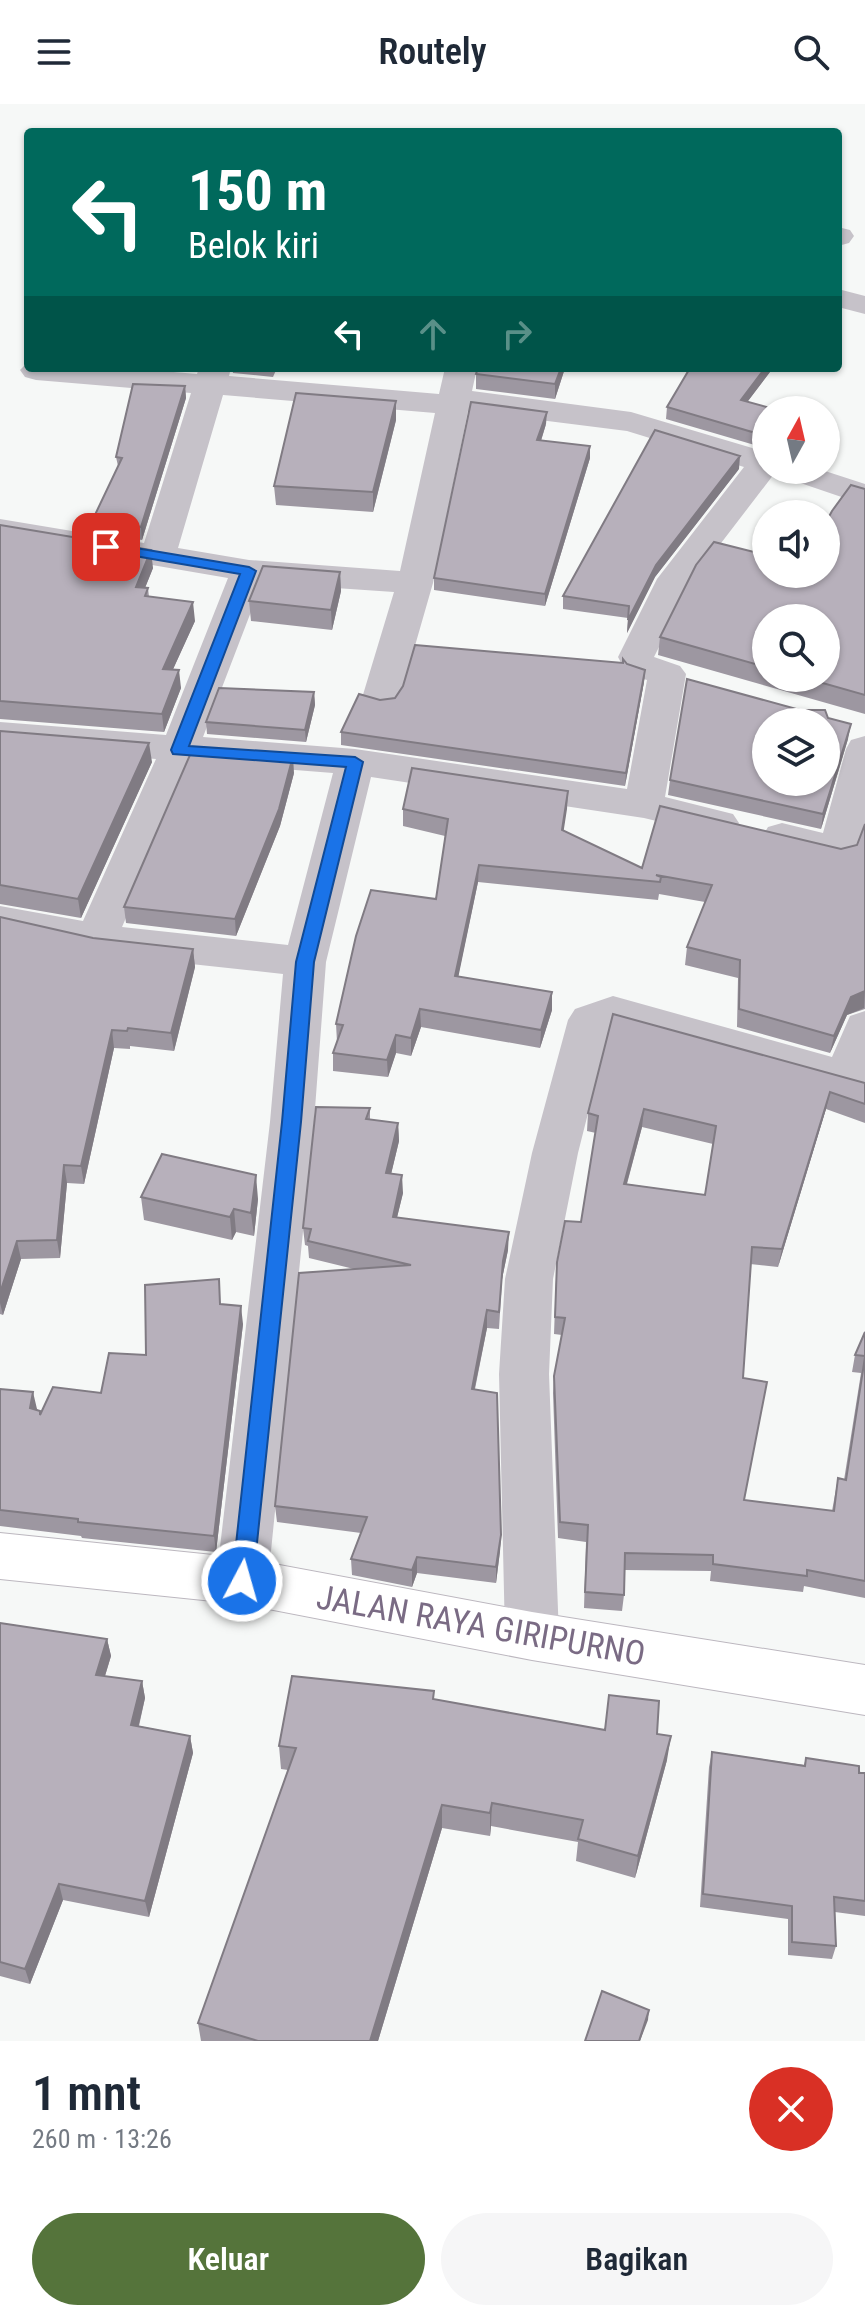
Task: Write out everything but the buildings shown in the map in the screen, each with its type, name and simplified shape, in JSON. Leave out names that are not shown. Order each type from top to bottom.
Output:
[{"type":"main road","name":"JALAN RAYA GIRIPURNO","points":[[0,1556],[242,1581],[532,1636],[865,1690]]},
{"type":"street","points":[[842,299],[865,305]]},
{"type":"street","points":[[86,372],[456,391],[631,422],[752,459]]},
{"type":"street","points":[[158,556],[212,377]]},
{"type":"street","points":[[381,698],[415,583],[456,391]]},
{"type":"street","points":[[644,805],[683,678],[640,666],[636,657],[675,579],[752,481]]},
{"type":"street","points":[[831,484],[865,495]]},
{"type":"street","points":[[0,529],[249,571],[415,583]]},
{"type":"street","points":[[96,938],[179,750],[249,571]]},
{"type":"street","points":[[0,734],[355,762],[644,805],[852,852],[860,734]]},
{"type":"street","points":[[242,1581],[292,1122],[305,962],[355,762]]},
{"type":"street","points":[[0,920],[96,938],[305,962]]},
{"type":"street","points":[[532,1636],[524,1374],[529,1279],[555,1153],[590,1020],[613,1012],[856,1080],[865,1027]]},
{"type":"route","points":[[106,547],[249,571],[179,750],[355,762],[305,962],[292,1122],[242,1581]]}]
